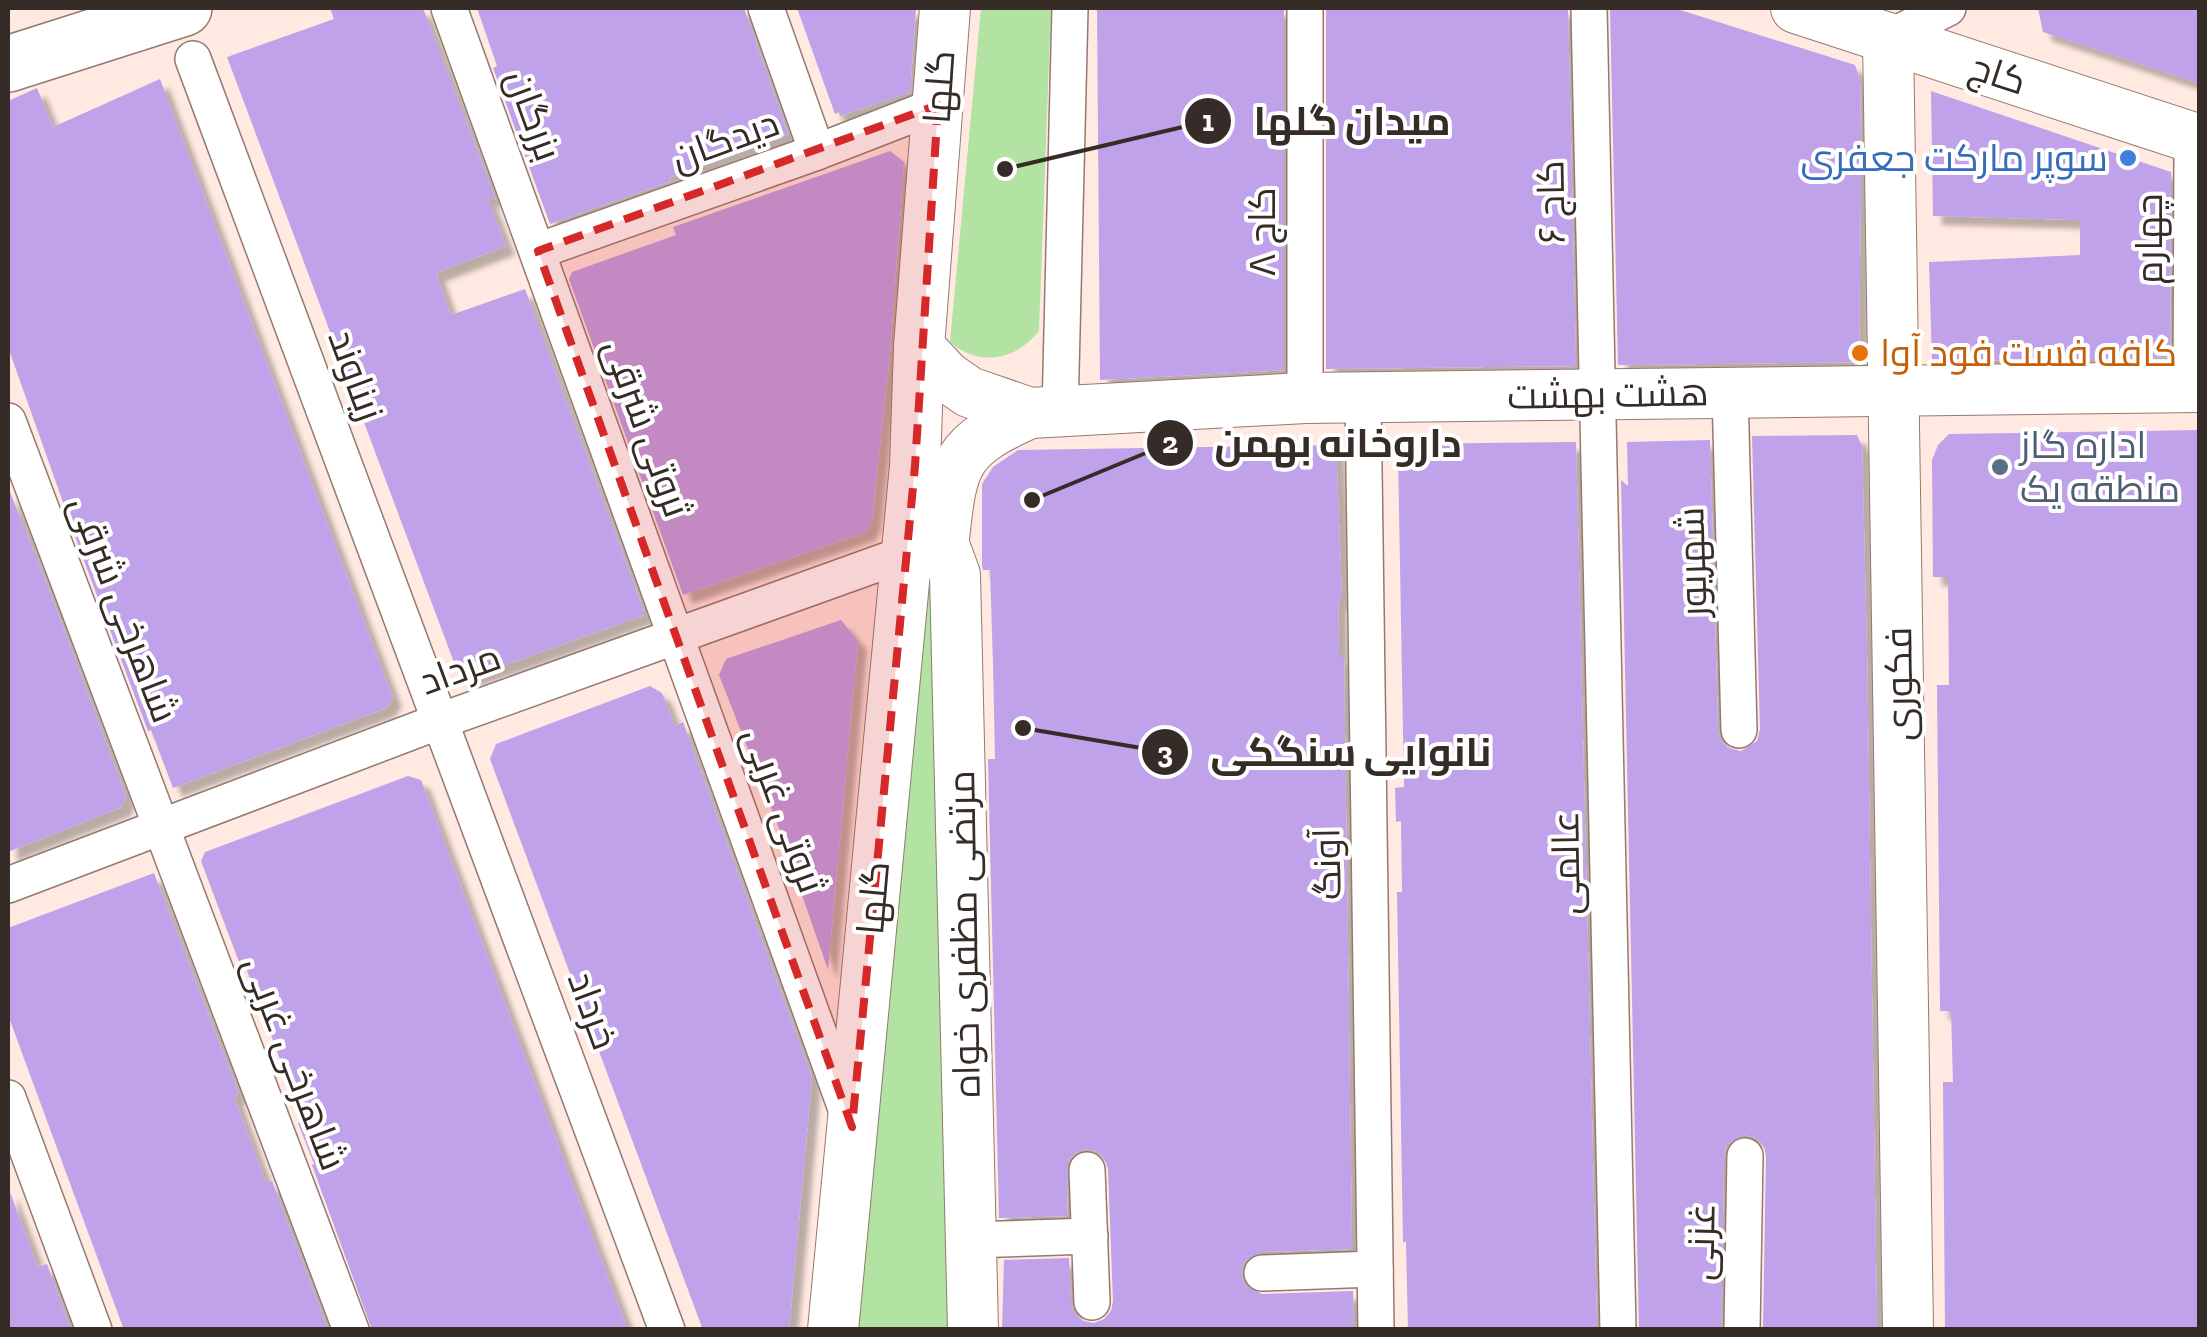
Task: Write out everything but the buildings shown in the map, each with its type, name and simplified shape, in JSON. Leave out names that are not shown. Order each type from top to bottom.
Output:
[{"type":"highway","points":[[8,64],[189,33]]},
{"type":"main road","name":"گلها","points":[[833,1330],[852,1127],[924,547],[915,466],[918,347],[944,8]]},
{"type":"main road","name":"کاج","points":[[1796,8],[2196,146]]},
{"type":"main road","name":"فکوری","points":[[1888,38],[1908,1330]]},
{"type":"main road","name":"هشت بهشت","points":[[918,347],[946,376],[969,392],[1045,413],[1304,398],[2196,387]]},
{"type":"main road","points":[[924,547],[950,482],[978,440],[1045,413]]},
{"type":"main road","name":"مرتضی مظفری خواه","points":[[924,547],[955,575],[973,1330]]},
{"type":"street","name":"بزرگان","points":[[450,8],[538,251]]},
{"type":"street","points":[[766,8],[817,152]]},
{"type":"street","points":[[1045,413],[1070,8]]},
{"type":"street","name":"کاج ۸","points":[[1304,398],[1305,8]]},
{"type":"street","name":"کاج ۶","points":[[1588,8],[1598,394]]},
{"type":"street","points":[[1888,38],[1948,8]]},
{"type":"street","name":"زیناوند","points":[[189,33],[440,721]]},
{"type":"street","name":"دیدگان","points":[[538,251],[938,105]]},
{"type":"street","name":"چهارم","points":[[2196,146],[2196,387]]},
{"type":"street","name":"ثروتی شرقی","points":[[538,251],[676,635]]},
{"type":"street","name":"شهریور","points":[[1730,392],[1739,730]]},
{"type":"street","name":"عالمی","points":[[1598,394],[1618,1330]]},
{"type":"street","name":"آونگ","points":[[1363,397],[1376,1330]]},
{"type":"street","name":"شاهرخی شرقی","points":[[8,421],[160,826]]},
{"type":"street","name":"مرداد","points":[[8,885],[440,721],[924,547]]},
{"type":"street","name":"ثروتی غربی","points":[[676,635],[852,1127]]},
{"type":"street","name":"خرداد","points":[[440,721],[667,1330]]},
{"type":"street","name":"شاهرخی غربی","points":[[160,826],[350,1330]]},
{"type":"street","points":[[8,1098],[94,1330]]},
{"type":"street","name":"غزنی","points":[[1742,1330],[1746,1156]]},
{"type":"street","points":[[1088,1170],[1092,1302]]},
{"type":"street","points":[[971,1240],[1090,1236]]},
{"type":"street","points":[[1262,1274],[1375,1269]]},
{"type":"highlighted area","points":[[938,105],[915,466],[852,1127],[538,251]]},
{"type":"green space","points":[[981,8],[1051,8],[1039,331],[1019,349],[996,357],[973,355],[950,342]]},
{"type":"green space","points":[[919,588],[938,593],[960,1329],[848,1330]]},
{"type":"place","name":"سوپر مارکت جعفری","points":[[2128,158]]},
{"type":"place","name":"میدان گلها","points":[[1005,169]]},
{"type":"place","name":"کافه فست فود آوا","points":[[1860,353]]},
{"type":"place","name":"اداره گاز منطقه یک","points":[[2000,467]]},
{"type":"place","name":"داروخانه بهمن","points":[[1032,500]]},
{"type":"place","name":"نانوایی سنگکی","points":[[1023,728]]}]
